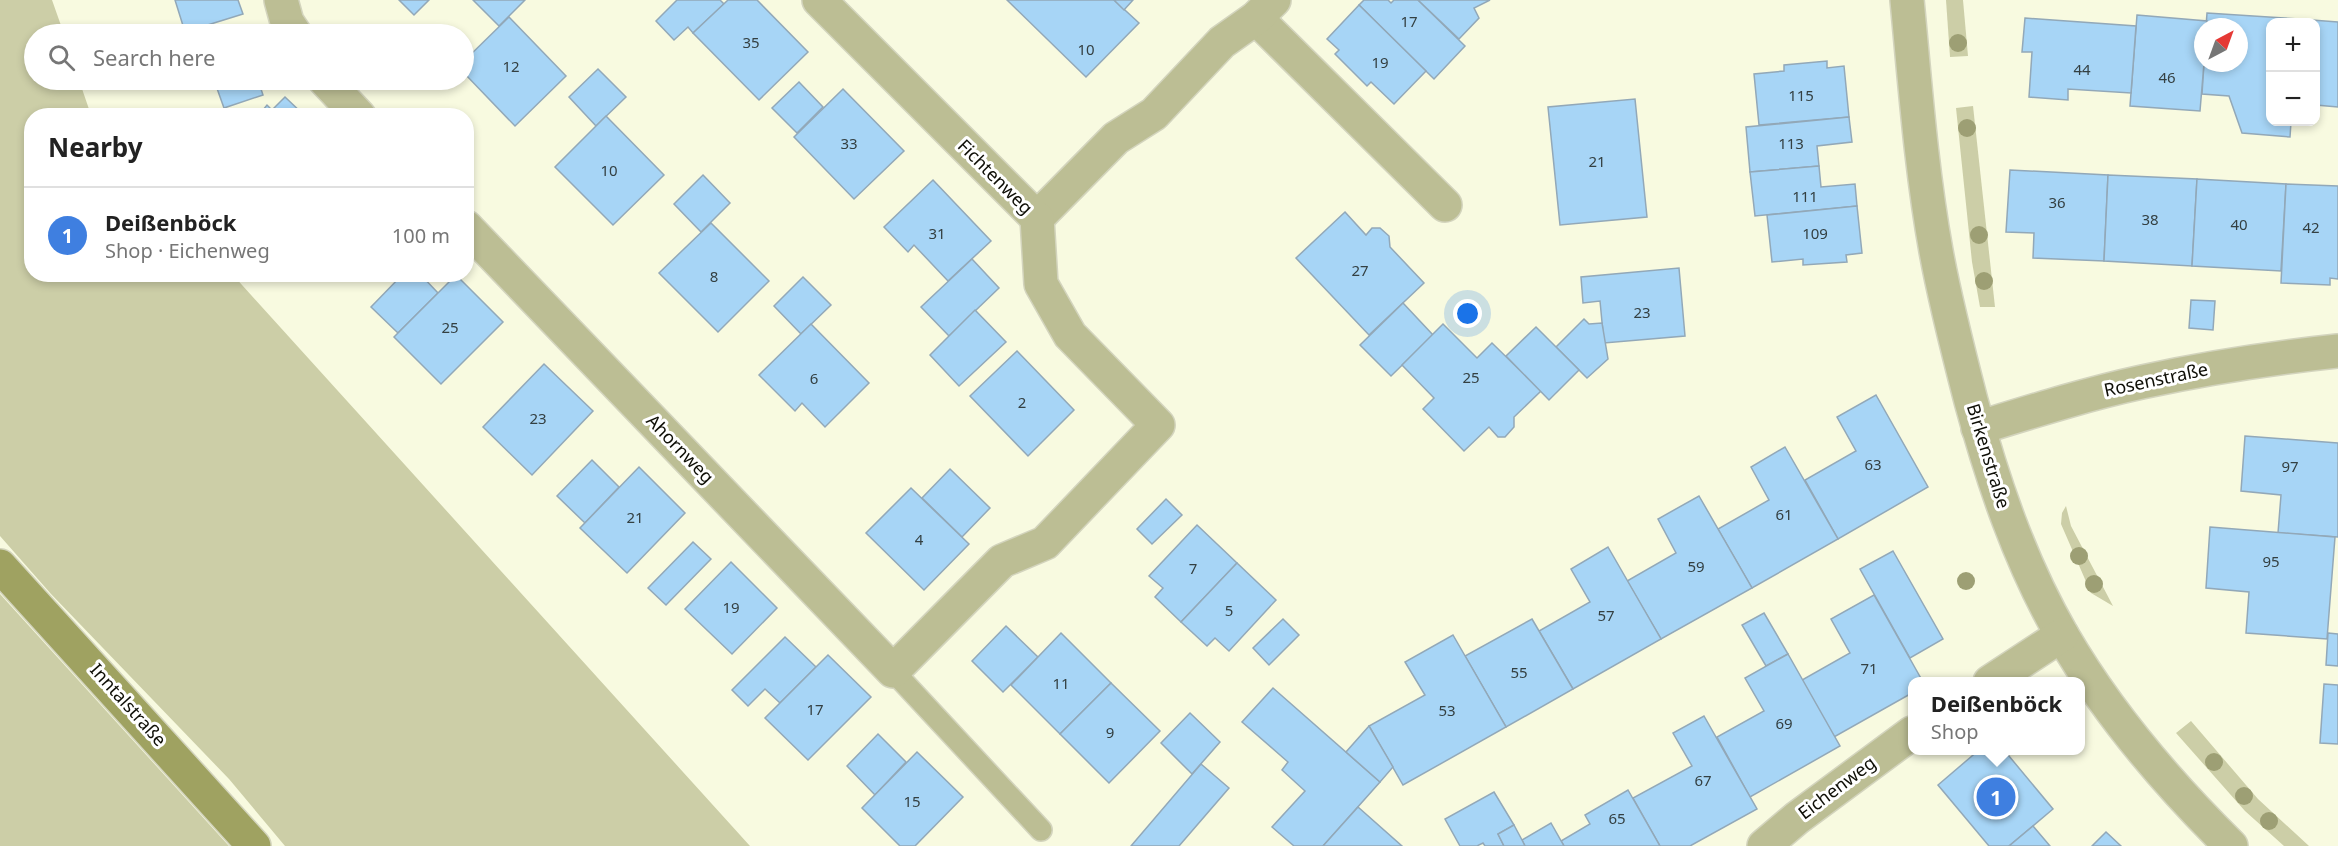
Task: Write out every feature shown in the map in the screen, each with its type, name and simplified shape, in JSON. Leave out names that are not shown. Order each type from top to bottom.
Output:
[{"type":"main road","name":"Inntalstraße","points":[[0,566],[254,846]]},
{"type":"street","points":[[281,0],[289,24]]},
{"type":"street","name":"Fichtenweg","points":[[819,0],[1037,218],[1116,138],[1154,114],[1222,42],[1265,9],[1445,205]]},
{"type":"street","name":"Birkenstraße","points":[[1907,0],[1922,150],[1936,250],[1957,347],[1978,428],[2010,525],[2034,580],[2062,635],[2108,704],[2152,760],[2231,846]]},
{"type":"street","points":[[334,90],[351,108]]},
{"type":"street","points":[[893,671],[1002,561],[1045,543],[1158,425],[1070,335],[1041,284],[1037,218]]},
{"type":"street","name":"Ahornweg","points":[[474,235],[893,671]]},
{"type":"street","name":"Rosenstraße","points":[[1978,428],[2084,396],[2143,382],[2267,359],[2338,351]]},
{"type":"street","points":[[1996,677],[2062,635]]},
{"type":"street","name":"Eichenweg","points":[[1764,846],[1805,811],[1908,736]]},
{"type":"lane","name":"Ahornweg","points":[[893,671],[1041,830]]},
{"type":"green space","points":[[0,0],[52,0],[60,24],[24,24],[24,90],[82,90],[89,108],[24,108],[24,282],[239,282],[750,846],[285,846],[229,779],[51,594],[0,536]]},
{"type":"green space","points":[[1946,0],[1963,0],[1968,56],[1950,57]]},
{"type":"green space","points":[[1973,106],[1995,307],[1980,307],[1972,262],[1956,108]]},
{"type":"green space","points":[[2066,506],[2071,526],[2113,606],[2091,593],[2061,524],[2062,513]]},
{"type":"green space","points":[[0,594],[229,846],[0,846]]},
{"type":"green space","points":[[2191,721],[2258,799],[2309,846],[2284,846],[2245,811],[2176,733]]},
{"type":"building","points":[[175,0],[238,0],[243,14],[211,24],[182,24]]},
{"type":"building","points":[[399,0],[429,0],[414,15]]},
{"type":"building","points":[[473,0],[525,0],[499,26]]},
{"type":"building","points":[[677,0],[720,0],[724,4],[693,33],[688,27],[674,40],[656,21]]},
{"type":"building","points":[[728,0],[757,0],[808,52],[759,100],[693,33]]},
{"type":"building","points":[[1007,0],[1114,0],[1139,23],[1086,77]]},
{"type":"building","points":[[1114,0],[1133,0],[1124,10]]},
{"type":"building","points":[[1364,0],[1388,0],[1391,3],[1394,0],[1418,0],[1465,46],[1434,79],[1359,5]]},
{"type":"building","points":[[1418,0],[1490,0],[1474,8],[1479,18],[1459,39]]},
{"type":"building","points":[[1359,5],[1426,71],[1394,104],[1371,82],[1367,86],[1335,54],[1339,50],[1327,39]]},
{"type":"building","points":[[2207,13],[2284,18],[2266,18],[2266,126],[2291,126],[2290,137],[2242,133],[2229,96],[2202,94],[2203,72],[2248,72],[2248,18],[2207,18]]},
{"type":"building","points":[[2137,15],[2194,20],[2194,72],[2203,72],[2200,111],[2130,106]]},
{"type":"building","points":[[509,17],[566,76],[515,126],[474,83],[474,51]]},
{"type":"building","points":[[2025,18],[2136,26],[2131,93],[2068,89],[2068,100],[2029,97],[2032,52],[2022,52]]},
{"type":"building","points":[[2320,21],[2338,22],[2338,107],[2320,105]]},
{"type":"building","points":[[1827,61],[1827,68],[1844,66],[1849,117],[1759,125],[1754,74],[1784,71],[1784,65]]},
{"type":"building","points":[[598,69],[626,97],[596,126],[569,97]]},
{"type":"building","points":[[799,82],[823,107],[797,133],[772,108]]},
{"type":"building","points":[[843,89],[904,151],[854,199],[794,137]]},
{"type":"building","points":[[218,90],[261,90],[263,95],[224,108]]},
{"type":"building","points":[[285,97],[297,108],[274,108]]},
{"type":"building","points":[[1635,99],[1647,217],[1560,225],[1548,107]]},
{"type":"building","points":[[606,116],[664,175],[613,225],[555,167]]},
{"type":"building","points":[[1849,117],[1852,142],[1817,146],[1819,166],[1750,172],[1746,127]]},
{"type":"building","points":[[1819,166],[1821,187],[1855,184],[1857,206],[1755,216],[1750,172]]},
{"type":"building","points":[[2010,170],[2108,175],[2104,261],[2033,258],[2034,233],[2006,232]]},
{"type":"building","points":[[703,175],[730,203],[701,232],[674,204]]},
{"type":"building","points":[[2108,175],[2197,179],[2192,266],[2104,261]]},
{"type":"building","points":[[2197,179],[2286,184],[2281,271],[2192,266]]},
{"type":"building","points":[[933,180],[991,241],[948,281],[914,245],[908,252],[884,227]]},
{"type":"building","points":[[2286,184],[2338,186],[2338,279],[2330,278],[2330,285],[2281,283]]},
{"type":"building","points":[[1857,206],[1862,253],[1846,255],[1847,262],[1803,265],[1803,259],[1772,262],[1767,215]]},
{"type":"building","points":[[1345,212],[1366,235],[1372,228],[1380,228],[1389,236],[1390,247],[1424,283],[1369,335],[1296,258]]},
{"type":"building","points":[[711,223],[769,281],[718,332],[659,273]]},
{"type":"building","points":[[972,259],[999,288],[949,336],[921,307]]},
{"type":"building","points":[[1679,268],[1685,336],[1604,343],[1600,301],[1583,303],[1581,277]]},
{"type":"building","points":[[803,277],[831,305],[801,334],[774,306]]},
{"type":"building","points":[[395,282],[428,282],[438,293],[398,333],[371,307]]},
{"type":"building","points":[[449,282],[463,282],[503,322],[441,384],[394,337]]},
{"type":"building","points":[[2191,300],[2215,301],[2213,330],[2189,328]]},
{"type":"building","points":[[1403,303],[1433,335],[1391,376],[1360,345]]},
{"type":"building","points":[[975,310],[1006,342],[959,386],[930,355]]},
{"type":"building","points":[[1584,319],[1589,324],[1602,323],[1608,359],[1587,378],[1556,347]]},
{"type":"building","points":[[811,324],[869,383],[825,427],[802,403],[795,411],[759,375]]},
{"type":"building","points":[[1443,324],[1477,358],[1492,343],[1541,391],[1514,417],[1514,427],[1505,437],[1498,437],[1489,427],[1464,451],[1423,409],[1434,398],[1402,365]]},
{"type":"building","points":[[1536,327],[1579,370],[1549,400],[1506,356]]},
{"type":"building","points":[[1017,351],[1074,410],[1028,456],[970,396]]},
{"type":"building","points":[[544,364],[593,411],[532,475],[483,427]]},
{"type":"building","points":[[1876,395],[1928,487],[1838,539],[1805,480],[1856,451],[1837,417]]},
{"type":"building","points":[[2245,436],[2338,443],[2338,537],[2278,533],[2281,495],[2241,491]]},
{"type":"building","points":[[1785,447],[1838,539],[1752,588],[1718,529],[1769,500],[1751,467]]},
{"type":"building","points":[[592,460],[619,487],[585,523],[557,496]]},
{"type":"building","points":[[639,467],[685,513],[627,573],[580,528]]},
{"type":"building","points":[[950,469],[990,508],[962,537],[922,498]]},
{"type":"building","points":[[911,488],[969,544],[924,590],[866,533]]},
{"type":"building","points":[[1699,496],[1752,588],[1661,639],[1627,581],[1676,553],[1658,519]]},
{"type":"building","points":[[1166,499],[1182,515],[1152,544],[1137,529]]},
{"type":"building","points":[[1197,525],[1237,563],[1181,622],[1155,597],[1163,588],[1149,576]]},
{"type":"building","points":[[2210,527],[2335,537],[2327,639],[2246,633],[2249,592],[2206,588]]},
{"type":"building","points":[[693,542],[711,559],[666,605],[648,588]]},
{"type":"building","points":[[1608,547],[1661,639],[1573,689],[1539,631],[1590,602],[1571,569]]},
{"type":"building","points":[[1893,551],[1943,639],[1910,658],[1860,569]]},
{"type":"building","points":[[731,562],[777,608],[732,654],[685,609]]},
{"type":"building","points":[[1237,563],[1276,600],[1229,651],[1215,638],[1207,646],[1181,622]]},
{"type":"building","points":[[1874,595],[1920,677],[1908,677],[1908,695],[1834,737],[1802,680],[1850,653],[1831,619]]},
{"type":"building","points":[[1764,613],[1788,654],[1766,666],[1742,625]]},
{"type":"building","points":[[1283,619],[1299,635],[1269,665],[1253,648]]},
{"type":"building","points":[[1532,619],[1573,689],[1506,727],[1465,656]]},
{"type":"building","points":[[1006,626],[1038,657],[1003,692],[972,661]]},
{"type":"building","points":[[1061,633],[1111,683],[1060,734],[1011,685]]},
{"type":"building","points":[[2328,633],[2338,634],[2338,666],[2326,665]]},
{"type":"building","points":[[1453,635],[1506,727],[1403,785],[1369,726],[1425,695],[1405,662]]},
{"type":"building","points":[[785,637],[816,667],[780,703],[765,689],[748,706],[732,690]]},
{"type":"building","points":[[1788,654],[1840,746],[1750,797],[1717,737],[1764,711],[1745,678]]},
{"type":"building","points":[[828,655],[871,697],[808,760],[765,718]]},
{"type":"building","points":[[1111,683],[1160,731],[1109,783],[1060,734]]},
{"type":"building","points":[[2324,684],[2338,685],[2338,744],[2320,743]]},
{"type":"building","points":[[1273,688],[1380,782],[1323,846],[1294,846],[1272,827],[1305,791],[1282,770],[1288,762],[1242,722]]},
{"type":"building","points":[[1190,713],[1220,742],[1192,774],[1161,743]]},
{"type":"building","points":[[1704,716],[1757,809],[1690,846],[1660,846],[1633,798],[1692,766],[1673,733]]},
{"type":"building","points":[[1369,726],[1393,767],[1380,782],[1346,752]]},
{"type":"building","points":[[878,734],[906,762],[875,795],[847,766]]},
{"type":"building","points":[[917,752],[963,797],[915,846],[900,846],[862,808]]},
{"type":"building","points":[[1973,755],[2008,755],[2053,809],[2009,846],[1989,846],[1938,785]]},
{"type":"building","points":[[1201,764],[1229,788],[1179,846],[1131,846]]},
{"type":"building","points":[[1628,790],[1660,846],[1564,846],[1561,841],[1590,824],[1585,815]]},
{"type":"building","points":[[1494,792],[1514,825],[1498,834],[1504,846],[1485,846],[1483,843],[1477,846],[1460,846],[1445,819]]},
{"type":"building","points":[[1358,807],[1402,846],[1323,846]]},
{"type":"building","points":[[1551,823],[1564,846],[1525,846],[1522,840]]},
{"type":"building","points":[[1514,825],[1525,846],[1504,846],[1498,834]]},
{"type":"building","points":[[2033,826],[2050,846],[2009,846]]},
{"type":"building","points":[[2106,832],[2121,846],[2092,846]]},
{"type":"place","name":"Deißenböck","points":[[1996,797]]}]
